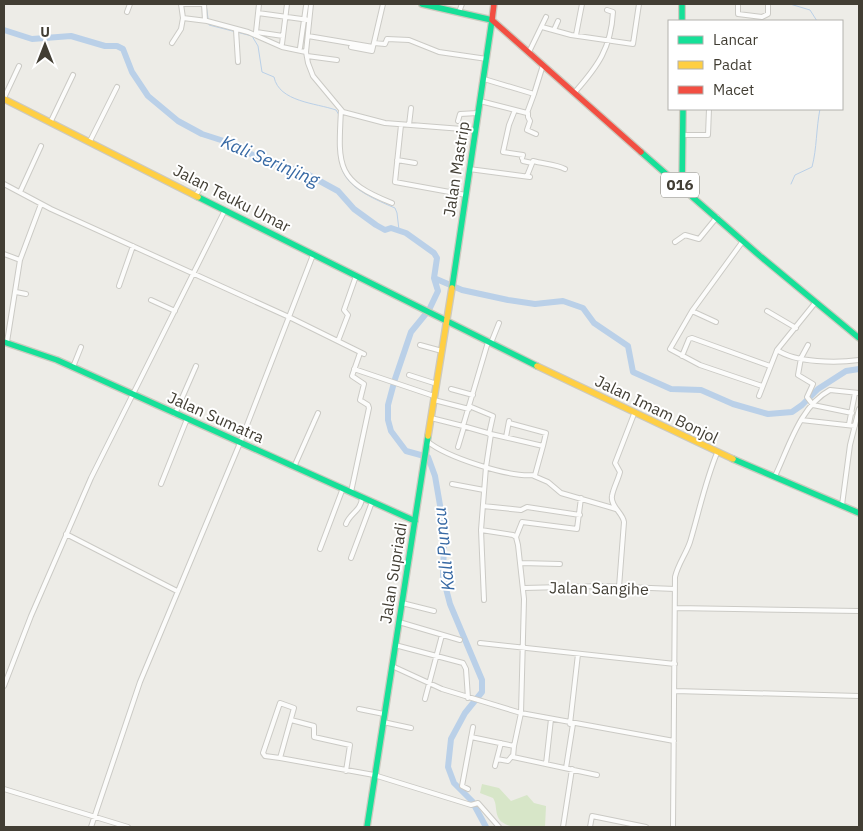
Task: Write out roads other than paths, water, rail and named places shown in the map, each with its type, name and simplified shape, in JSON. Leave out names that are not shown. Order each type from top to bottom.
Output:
[{"type":"main road","points":[[422,4],[492,20]]},
{"type":"main road","points":[[682,4],[682,20]]},
{"type":"main road","name":"016","points":[[494,5],[492,20],[743,241],[859,338]]},
{"type":"main road","name":"016","points":[[494,5],[503,28]]},
{"type":"main road","name":"Jalan Mastrip","points":[[447,322],[492,20]]},
{"type":"main road","name":"Jalan Teuku Umar","points":[[4,98],[447,322]]},
{"type":"main road","points":[[682,186],[683,110]]},
{"type":"main road","name":"Jalan Imam Bonjol","points":[[447,322],[717,453],[859,513]]},
{"type":"main road","name":"Jalan Supriadi","points":[[367,827],[426,441],[447,322]]},
{"type":"main road","name":"Jalan Sumatra","points":[[5,342],[73,367],[187,420],[415,521]]},
{"type":"street","points":[[126,12],[130,4]]},
{"type":"street","points":[[172,43],[181,28],[183,18],[180,4],[204,4],[208,21]]},
{"type":"street","points":[[259,4],[256,32],[283,36]]},
{"type":"street","points":[[282,44],[287,4]]},
{"type":"street","points":[[304,52],[308,36],[306,20],[311,4]]},
{"type":"street","points":[[351,47],[371,52],[383,4]]},
{"type":"street","points":[[459,12],[462,4]]},
{"type":"street","points":[[542,27],[576,35],[634,44],[639,4]]},
{"type":"street","points":[[738,4],[738,14],[762,17],[768,14],[768,4]]},
{"type":"street","points":[[306,6],[304,52],[313,76],[342,110],[366,120],[475,130]]},
{"type":"street","points":[[576,35],[584,6]]},
{"type":"street","points":[[575,92],[598,64],[610,40],[613,12],[607,10]]},
{"type":"street","points":[[258,13],[306,20]]},
{"type":"street","points":[[183,18],[208,21],[236,32],[251,32],[282,47],[337,60]]},
{"type":"street","points":[[529,52],[546,18]]},
{"type":"street","points":[[554,30],[558,21]]},
{"type":"street","points":[[236,32],[238,62]]},
{"type":"street","points":[[308,36],[374,45],[384,45],[386,40],[409,40],[439,52],[487,58]]},
{"type":"street","points":[[536,134],[527,130],[530,121],[528,113],[543,64]]},
{"type":"street","points":[[4,98],[19,66]]},
{"type":"street","points":[[51,121],[73,75]]},
{"type":"street","points":[[484,79],[534,94]]},
{"type":"street","points":[[90,141],[116,87]]},
{"type":"street","points":[[480,100],[528,113]]},
{"type":"street","points":[[409,125],[411,108]]},
{"type":"street","points":[[342,110],[340,158],[346,176],[364,190],[392,203]]},
{"type":"street","points":[[515,110],[508,125],[503,152],[523,155],[523,160],[532,163],[533,161],[548,166],[555,164],[565,168]]},
{"type":"street","points":[[683,135],[708,135],[709,110]]},
{"type":"street","points":[[458,121],[460,114],[478,113]]},
{"type":"street","points":[[401,124],[396,160],[396,182],[466,195]]},
{"type":"street","points":[[20,192],[41,146]]},
{"type":"street","points":[[396,160],[415,163]]},
{"type":"street","points":[[470,169],[529,177],[532,163]]},
{"type":"street","points":[[4,184],[42,204],[289,317],[362,353],[352,378],[364,384],[360,402],[368,405],[370,408],[351,492]]},
{"type":"street","points":[[196,195],[201,187]]},
{"type":"street","points":[[5,342],[16,292],[20,260],[42,204]]},
{"type":"street","points":[[4,686],[66,534],[132,394],[225,210]]},
{"type":"street","points":[[675,242],[686,235],[699,239],[716,217]]},
{"type":"street","points":[[743,241],[692,311],[670,347],[671,350],[706,367],[762,386]]},
{"type":"street","points":[[119,286],[133,246]]},
{"type":"street","points":[[4,254],[20,260]]},
{"type":"street","points":[[92,827],[134,699],[240,443],[314,255]]},
{"type":"street","points":[[338,341],[348,315],[344,310],[356,276]]},
{"type":"street","points":[[16,292],[26,294]]},
{"type":"street","points":[[150,300],[175,311]]},
{"type":"street","points":[[759,396],[777,350],[815,303]]},
{"type":"street","points":[[692,311],[716,322]]},
{"type":"street","points":[[767,311],[796,328]]},
{"type":"street","points":[[458,447],[490,343],[499,323]]},
{"type":"street","points":[[682,356],[689,339],[692,338],[770,366]]},
{"type":"street","points":[[808,345],[801,358],[798,375],[813,384],[808,399],[813,405],[852,413]]},
{"type":"street","points":[[420,346],[442,351]]},
{"type":"street","points":[[73,367],[81,347]]},
{"type":"street","points":[[777,350],[792,358],[839,363],[859,360]]},
{"type":"street","points":[[175,414],[196,366]]},
{"type":"street","points":[[354,369],[434,398],[493,415],[486,467],[481,530],[484,600]]},
{"type":"street","points":[[409,375],[437,384]]},
{"type":"street","points":[[451,389],[473,395]]},
{"type":"street","points":[[775,476],[801,420],[813,405],[830,390],[857,393],[849,424]]},
{"type":"street","points":[[842,505],[859,409]]},
{"type":"street","points":[[294,467],[318,412]]},
{"type":"street","points":[[619,586],[624,522],[611,499],[620,472],[615,463],[634,414]]},
{"type":"street","points":[[431,418],[543,446]]},
{"type":"street","points":[[161,484],[187,420]]},
{"type":"street","points":[[801,420],[855,426]]},
{"type":"street","points":[[506,437],[509,422],[546,433],[534,476]]},
{"type":"street","points":[[426,441],[444,453],[486,467],[534,476],[551,484],[558,491],[618,510]]},
{"type":"street","points":[[674,825],[675,589],[678,565],[689,544],[700,499],[717,453]]},
{"type":"street","points":[[452,484],[484,490]]},
{"type":"street","points":[[320,549],[342,488]]},
{"type":"street","points":[[346,524],[350,516],[360,507],[362,498]]},
{"type":"street","points":[[497,759],[508,761],[512,756],[521,713],[524,588],[516,537],[522,522],[577,529],[581,498]]},
{"type":"street","points":[[351,558],[372,502]]},
{"type":"street","points":[[483,506],[520,510],[527,507],[580,515]]},
{"type":"street","points":[[481,530],[516,537]]},
{"type":"street","points":[[66,534],[177,592]]},
{"type":"street","points":[[521,563],[560,564]]},
{"type":"street","name":"Jalan Sangihe","points":[[524,588],[619,586],[675,589]]},
{"type":"street","points":[[402,602],[434,611]]},
{"type":"street","points":[[675,608],[859,611]]},
{"type":"street","points":[[399,622],[460,640]]},
{"type":"street","points":[[425,699],[442,635]]},
{"type":"street","points":[[480,643],[675,664]]},
{"type":"street","points":[[395,645],[463,663],[466,669],[468,698]]},
{"type":"street","points":[[566,768],[578,654]]},
{"type":"street","points":[[392,666],[430,684],[468,698],[521,713],[572,724],[674,741]]},
{"type":"street","points":[[675,691],[859,696]]},
{"type":"street","points":[[280,758],[294,708],[279,703],[264,755],[374,776],[471,805],[477,803],[499,827]]},
{"type":"street","points":[[359,709],[384,714]]},
{"type":"street","points":[[546,764],[551,719]]},
{"type":"street","points":[[291,720],[314,726],[314,737],[350,745],[346,771]]},
{"type":"street","points":[[383,722],[411,728]]},
{"type":"street","points":[[468,790],[462,787],[473,727]]},
{"type":"street","points":[[471,737],[514,746]]},
{"type":"street","points":[[495,766],[500,743]]},
{"type":"street","points":[[512,756],[597,775]]},
{"type":"street","points":[[563,827],[572,769]]},
{"type":"street","points":[[4,789],[128,827]]},
{"type":"street","points":[[590,827],[592,816],[646,827]]},
{"type":"street","points":[[620,822],[620,827]]},
{"type":"waterway","points":[[206,4],[209,25],[252,36],[258,46],[262,72],[274,77],[277,85],[283,92],[299,100],[336,110],[339,115],[338,151],[344,175],[351,184],[362,192],[395,208],[399,230]]},
{"type":"waterway","points":[[790,4],[810,10],[816,20]]},
{"type":"waterway","name":"Kali Serinjing","points":[[4,30],[32,39],[71,36],[123,49],[132,72],[148,96],[178,121],[202,134],[227,142],[259,158],[305,173],[338,191],[354,209],[376,225],[385,230],[391,228],[406,233],[434,253],[437,258],[434,278],[462,290],[508,300],[535,304],[563,301],[583,308],[594,323],[628,346],[633,372],[671,389],[701,390],[733,404],[768,414],[792,412],[818,389],[846,371],[859,369]]},
{"type":"waterway","points":[[791,184],[795,175],[812,167],[820,110]]},
{"type":"waterway","name":"Kali Puncu","points":[[434,278],[438,291],[429,310],[411,332],[388,405],[388,420],[391,431],[406,451],[428,457],[435,476],[444,541],[443,577],[450,604],[482,680],[482,692],[465,713],[451,739],[448,767],[454,783],[472,801],[486,827]]}]
